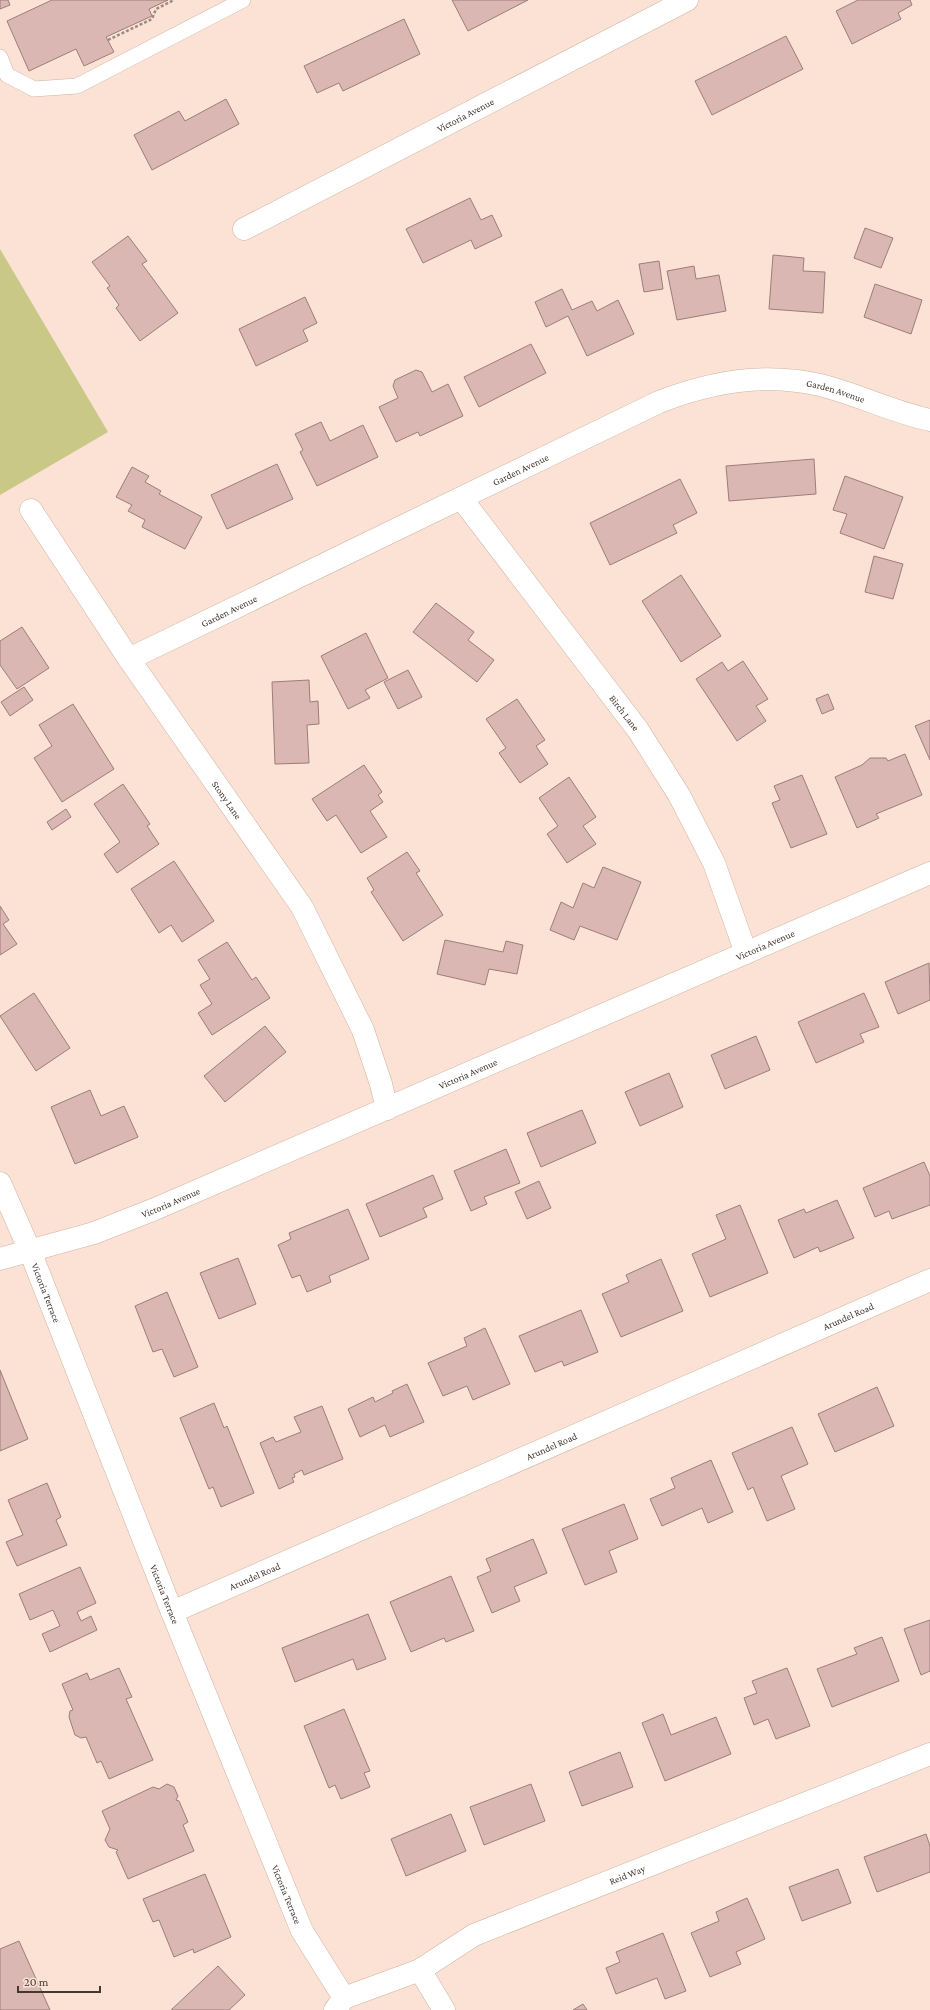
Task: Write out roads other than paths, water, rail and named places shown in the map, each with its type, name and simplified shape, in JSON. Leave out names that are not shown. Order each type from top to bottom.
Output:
[{"type":"street","name":"Victoria Avenue","points":[[244,229],[687,0]]},
{"type":"street","name":"Garden Avenue","points":[[129,659],[659,402],[689,390],[732,381],[776,379],[820,385],[930,420]]},
{"type":"street","name":"Birch Lane","points":[[461,498],[638,730],[679,795],[714,863],[746,953]]},
{"type":"street","name":"Stony Lane","points":[[31,510],[129,659],[302,907],[363,1030],[381,1084],[387,1109]]},
{"type":"street","name":"Victoria Avenue","points":[[0,1259],[94,1233],[155,1209],[930,873]]},
{"type":"street","name":"Victoria Terrace","points":[[0,1183],[30,1251],[172,1612],[302,1931],[339,2004]]},
{"type":"street","name":"Arundel Road","points":[[172,1612],[930,1280]]},
{"type":"street","name":"Reid Way","points":[[339,2004],[420,1970],[474,1935],[930,1754]]},
{"type":"street","points":[[420,1970],[444,2010]]},
{"type":"lane","points":[[0,57],[7,75],[34,89],[77,86],[243,0]]}]
